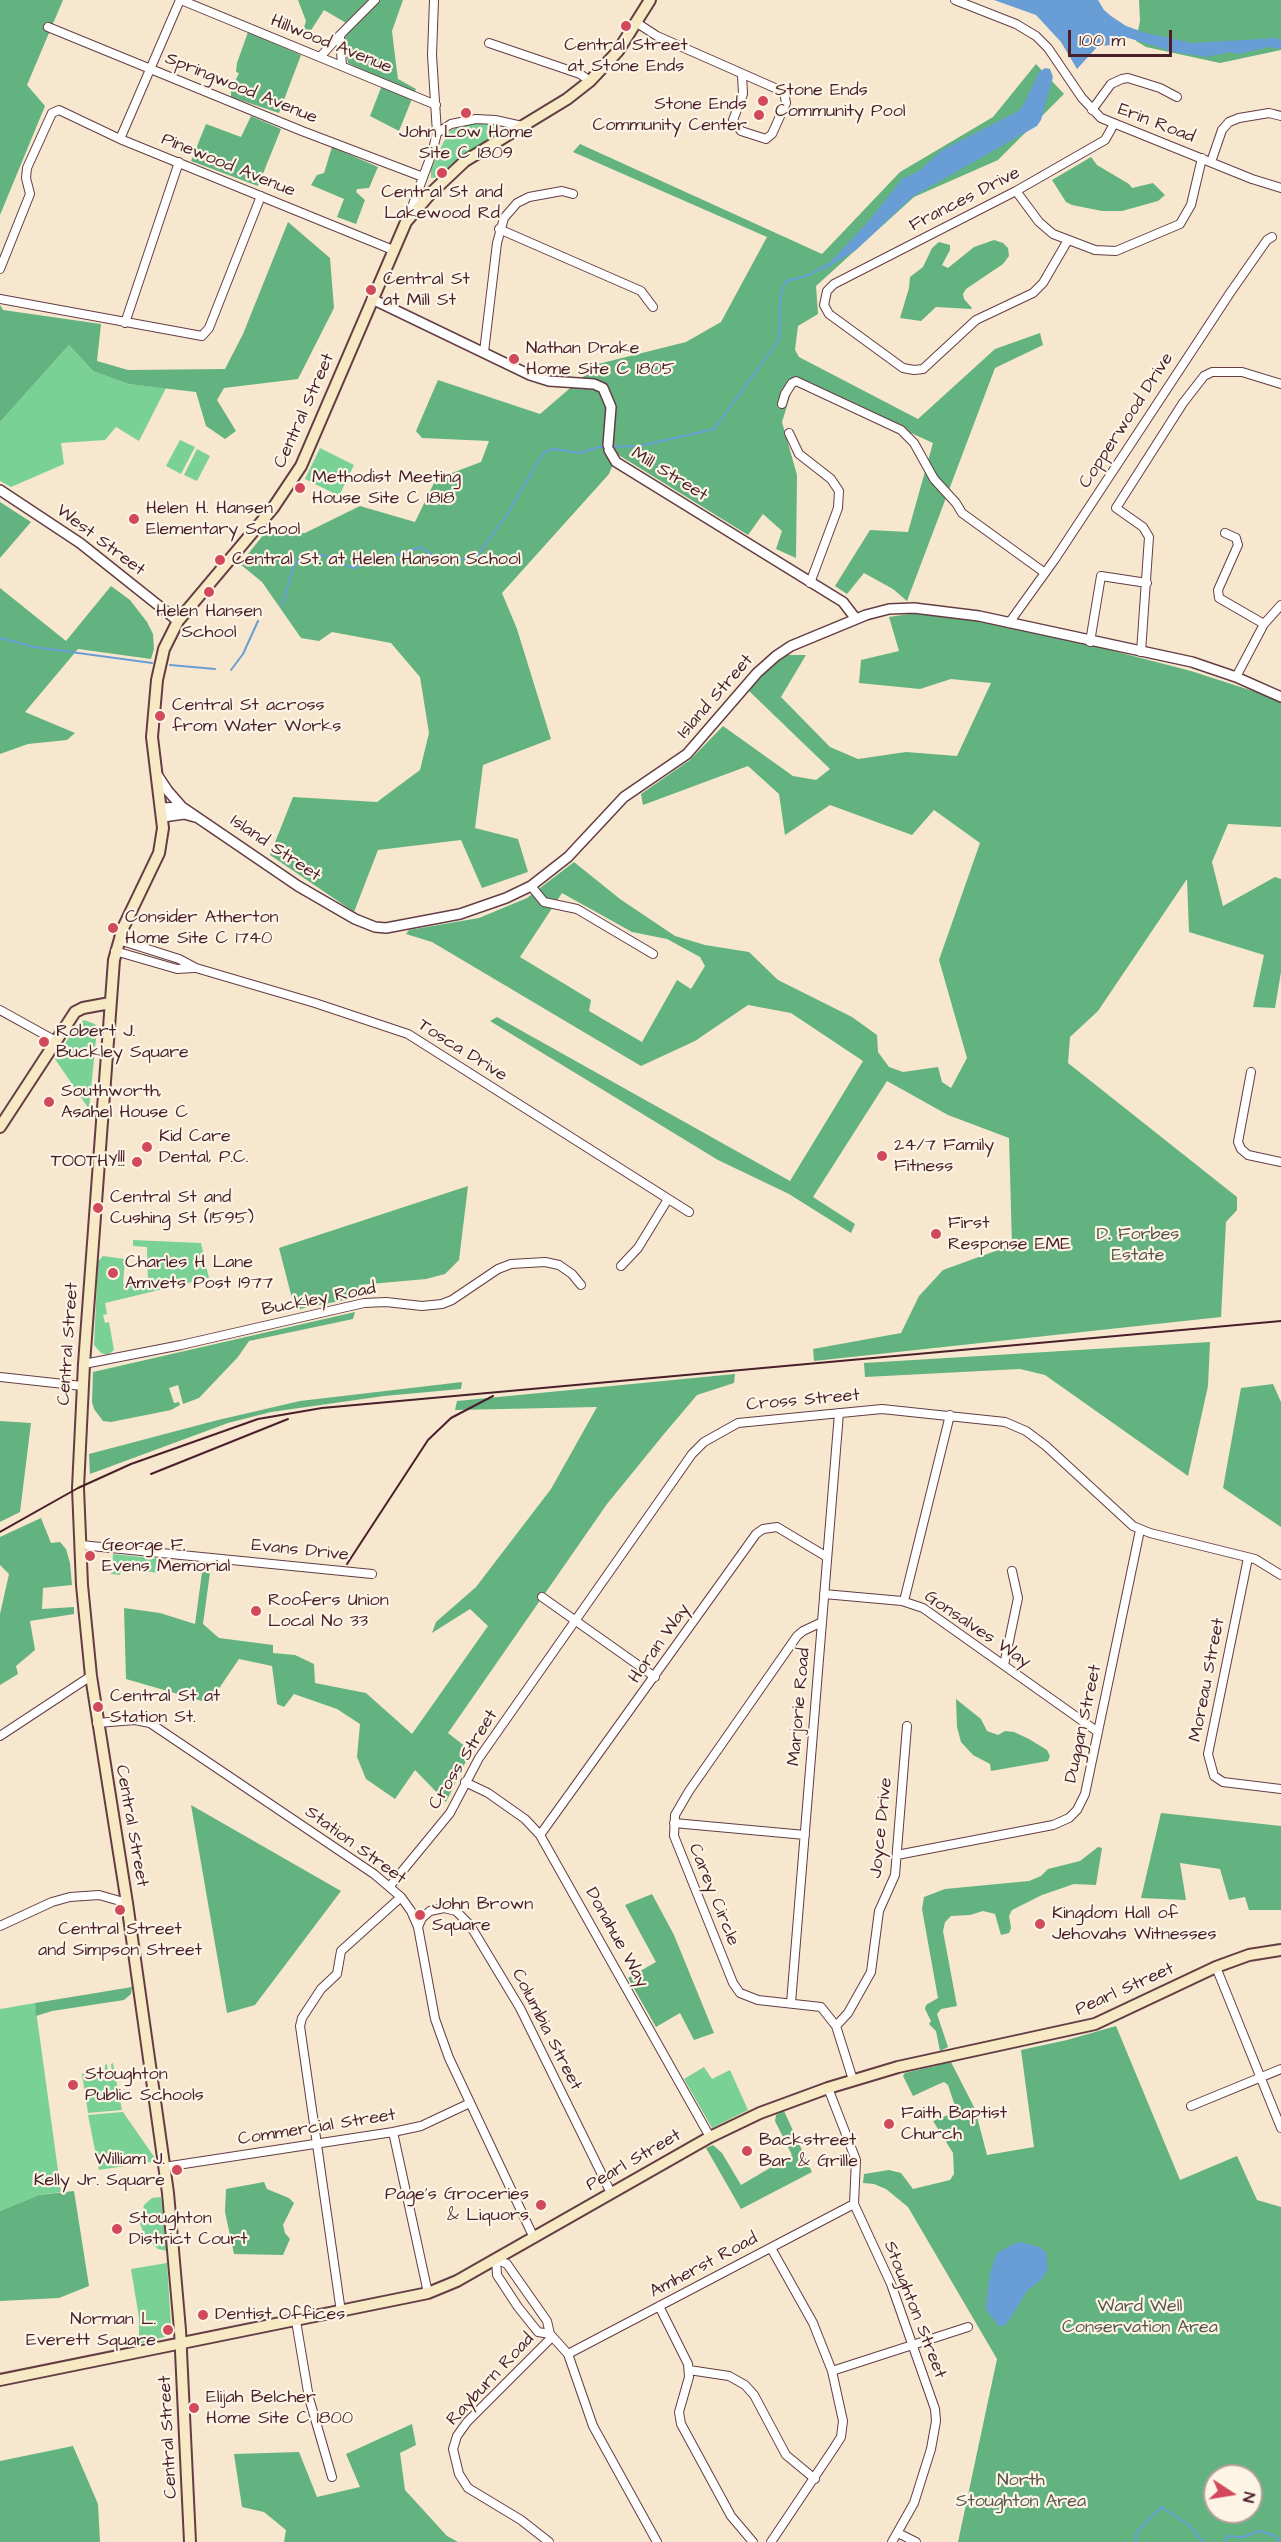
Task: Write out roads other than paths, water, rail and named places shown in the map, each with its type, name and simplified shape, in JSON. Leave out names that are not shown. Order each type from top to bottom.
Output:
[{"type":"main road","name":"Central Street","points":[[190,2542],[175,2255],[165,2167],[127,1903],[90,1676],[84,1615],[78,1488],[82,1386],[115,951],[159,853],[163,813],[156,773],[152,728],[154,694],[165,649],[178,621],[273,508],[294,477],[313,440],[406,222],[430,193],[459,167],[567,99],[590,81],[611,60],[650,0]]},
{"type":"main road","points":[[0,1127],[77,1010],[110,1003]]},
{"type":"main road","name":"Pearl Street","points":[[0,2380],[428,2293],[457,2281],[710,2137],[760,2113],[853,2080],[952,2054],[1049,2036],[1095,2024],[1216,1967],[1250,1955],[1281,1950]]},
{"type":"street","name":"Hillwood Avenue","points":[[181,0],[436,105]]},
{"type":"street","points":[[120,139],[181,0]]},
{"type":"street","points":[[320,57],[375,0]]},
{"type":"street","name":"Central Street","points":[[406,222],[437,133],[432,55],[434,0]]},
{"type":"street","name":"Erin Road","points":[[955,0],[1016,24],[1036,36],[1048,48],[1092,110],[1101,118],[1281,188]]},
{"type":"street","points":[[637,23],[657,36],[742,75],[772,86],[786,95],[786,103],[771,134],[766,139],[741,131],[733,120],[743,94],[742,75]]},
{"type":"street","name":"Springwood Avenue","points":[[48,27],[302,131],[423,177]]},
{"type":"street","points":[[340,35],[342,66]]},
{"type":"street","points":[[489,43],[580,74],[590,81]]},
{"type":"street","points":[[1092,110],[1110,84],[1128,78],[1160,88],[1178,97]]},
{"type":"street","name":"Pinewood Avenue","points":[[0,269],[28,197],[27,168],[52,113],[56,110],[63,111],[120,139],[393,250]]},
{"type":"street","points":[[1211,162],[1222,130],[1229,122],[1269,113],[1281,116]]},
{"type":"street","points":[[437,133],[451,124],[476,119],[495,120],[522,126]]},
{"type":"street","name":"Frances Drive","points":[[1068,240],[1042,283],[1033,293],[976,320],[923,369],[906,369],[843,324],[827,311],[824,305],[825,296],[834,284],[1016,191],[1105,140],[1112,132],[1114,124]]},
{"type":"street","points":[[1016,191],[1044,227],[1053,234],[1095,250],[1113,252],[1177,226],[1191,205],[1202,158]]},
{"type":"street","points":[[125,323],[179,162]]},
{"type":"street","points":[[484,352],[499,230],[510,210],[517,203],[529,197],[562,191],[573,194]]},
{"type":"street","points":[[0,299],[197,337],[204,335],[209,328],[261,196]]},
{"type":"street","points":[[499,230],[641,291],[653,308]]},
{"type":"street","name":"Copperwood Drive","points":[[1009,624],[1205,330],[1267,240],[1272,237]]},
{"type":"street","name":"Mill Street","points":[[372,299],[525,373],[549,381],[586,382],[603,388],[611,407],[608,447],[610,455],[621,465],[843,602],[856,619]]},
{"type":"street","points":[[1141,652],[1147,584],[1148,532],[1116,508],[1199,380],[1212,372],[1242,372],[1281,384]]},
{"type":"street","points":[[782,404],[785,394],[796,381],[901,430],[914,443],[934,479],[956,502],[962,513],[1045,573]]},
{"type":"street","points":[[789,433],[799,454],[831,478],[839,491],[838,508],[810,583]]},
{"type":"street","name":"West Street","points":[[0,490],[80,543],[178,621]]},
{"type":"street","points":[[1226,533],[1236,538],[1238,548],[1218,590],[1219,598],[1263,624]]},
{"type":"street","points":[[1090,642],[1101,576],[1147,584]]},
{"type":"street","points":[[1236,678],[1263,624],[1281,605]]},
{"type":"street","name":"Island Street","points":[[156,773],[182,807],[323,902],[375,927],[400,927],[460,914],[506,898],[531,886],[568,857],[624,797],[687,754],[757,673],[776,656],[791,646],[856,619],[889,609],[914,608],[968,614],[1090,642],[1192,662],[1281,697]]},
{"type":"street","points":[[163,813],[182,807]]},
{"type":"street","name":"Island Street","points":[[163,813],[184,814],[203,820]]},
{"type":"street","points":[[531,886],[544,902],[577,909],[653,954]]},
{"type":"street","name":"Tosca Drive","points":[[119,940],[179,959],[196,968],[408,1034],[689,1212]]},
{"type":"street","name":"Tosca Drive","points":[[115,951],[177,969],[196,968]]},
{"type":"street","points":[[0,1010],[56,1041]]},
{"type":"street","points":[[1251,1072],[1238,1142],[1241,1149],[1248,1155],[1281,1162]]},
{"type":"street","points":[[621,1266],[638,1248],[668,1199]]},
{"type":"street","name":"Buckley Road","points":[[84,1364],[172,1347],[364,1304],[386,1302],[423,1306],[442,1304],[452,1300],[498,1269],[517,1263],[545,1262],[559,1265],[572,1274],[581,1285]]},
{"type":"street","points":[[0,1377],[82,1386]]},
{"type":"street","name":"Cross Street","points":[[390,1886],[450,1813],[479,1758],[692,1454],[704,1442],[738,1423],[891,1409],[999,1420],[1026,1431],[1046,1446],[1126,1521],[1140,1530],[1248,1558],[1266,1565],[1281,1575]]},
{"type":"street","name":"Marjorie Road","points":[[791,2003],[839,1413]]},
{"type":"street","points":[[904,1601],[950,1415]]},
{"type":"street","name":"Horan Way","points":[[540,1835],[756,1534],[763,1529],[777,1527],[827,1557]]},
{"type":"street","name":"Duggan Street","points":[[897,1855],[1053,1825],[1069,1818],[1077,1810],[1085,1794],[1140,1530]]},
{"type":"street","name":"Evans Drive","points":[[81,1545],[372,1574]]},
{"type":"street","name":"Moreau Street","points":[[1248,1558],[1208,1754],[1214,1776],[1223,1782],[1281,1789]]},
{"type":"street","points":[[1004,1665],[1018,1598],[1012,1571]]},
{"type":"street","name":"Gonsalves Way","points":[[824,1594],[904,1601],[931,1614],[1098,1732]]},
{"type":"street","points":[[542,1597],[655,1677]]},
{"type":"street","points":[[805,1834],[674,1823],[678,1807],[797,1636],[803,1630],[822,1622]]},
{"type":"street","points":[[0,1736],[90,1676]]},
{"type":"street","name":"Station Street","points":[[97,1723],[135,1720],[150,1724],[390,1886],[401,1897],[418,1927],[435,2019],[449,2058],[534,2238]]},
{"type":"street","name":"Joyce Drive","points":[[836,2026],[848,2013],[871,1972],[879,1911],[893,1882],[907,1726]]},
{"type":"street","name":"Donahue Way","points":[[465,1782],[488,1793],[525,1820],[540,1835],[710,2137]]},
{"type":"street","name":"Carey Circle","points":[[674,1823],[675,1842],[733,1983],[740,1993],[748,1998],[821,2007],[836,2026],[853,2080]]},
{"type":"street","points":[[0,1926],[52,1902],[70,1897],[99,1895],[127,1903]]},
{"type":"street","points":[[341,2312],[300,2036],[300,2022],[321,1989],[337,1974],[341,1951],[401,1897]]},
{"type":"street","name":"Columbia Street","points":[[411,1911],[444,1908],[456,1911],[477,1935],[520,2008],[611,2193]]},
{"type":"street","points":[[418,1927],[422,1918],[430,1911]]},
{"type":"street","points":[[1216,1967],[1281,2128]]},
{"type":"street","points":[[1191,2106],[1281,2069]]},
{"type":"street","name":"Stoughton Street","points":[[828,2088],[856,2160],[854,2204],[891,2284],[935,2409],[936,2421],[931,2449],[914,2503],[892,2542]]},
{"type":"street","name":"Commercial Street","points":[[165,2167],[393,2132],[421,2126],[470,2103]]},
{"type":"street","points":[[393,2132],[428,2293]]},
{"type":"street","name":"Amherst Road","points":[[568,2354],[854,2204]]},
{"type":"street","points":[[771,2248],[813,2324],[832,2372],[843,2421],[840,2437],[815,2479],[771,2542]]},
{"type":"street","points":[[496,2259],[497,2275],[518,2307],[538,2332],[551,2335]]},
{"type":"street","points":[[496,2259],[507,2265],[547,2321],[551,2335],[568,2354],[593,2426],[657,2542]]},
{"type":"street","points":[[659,2306],[686,2357],[689,2370],[679,2407],[681,2424],[731,2516],[753,2542]]},
{"type":"street","points":[[296,2321],[309,2398],[332,2477]]},
{"type":"street","points":[[832,2372],[968,2327]]},
{"type":"street","name":"Rayburn Road","points":[[549,2542],[521,2520],[468,2488],[459,2474],[453,2449],[457,2436],[467,2422],[551,2335]]},
{"type":"street","points":[[689,2370],[729,2376],[745,2385],[757,2400],[786,2455],[815,2479]]},
{"type":"street","points":[[898,2533],[916,2542]]},
{"type":"water","points":[[994,0],[1098,0],[1111,16],[1126,26],[1146,33],[1192,43],[1275,38],[1281,40],[1281,49],[1269,47],[1239,54],[1230,52],[1207,57],[1175,52],[1125,37],[1112,45],[1098,46],[1077,69],[1061,42],[1036,15]]},
{"type":"water","points":[[1045,68],[1050,69],[1053,77],[1041,120],[1037,126],[912,197],[856,250],[822,271],[868,222],[902,179],[919,171],[942,150],[1017,112],[1024,104],[1039,72]]},
{"type":"water","points":[[1021,2242],[1039,2247],[1046,2252],[1048,2270],[1042,2279],[1027,2291],[1012,2316],[1004,2326],[1000,2327],[987,2311],[986,2306],[990,2273],[997,2253]]},
{"type":"waterway","points":[[282,606],[293,569],[300,556],[323,555],[353,568],[421,547],[439,559],[474,560],[506,516],[544,452],[555,449],[580,453],[599,447],[640,446],[714,429],[779,340],[781,293],[786,281],[807,276],[827,265]]},
{"type":"waterway","points":[[231,670],[243,654],[258,621]]},
{"type":"waterway","points":[[0,638],[34,647],[152,663]]},
{"type":"waterway","points":[[170,665],[215,669]]},
{"type":"waterway","points":[[1136,2542],[1136,2533],[1161,2507],[1189,2525],[1203,2542]]},
{"type":"waterway","points":[[1226,2542],[1227,2536],[1243,2537],[1260,2531],[1273,2535],[1281,2542]]},
{"type":"railway","points":[[0,1532],[78,1488],[131,1464],[258,1419],[322,1408],[1281,1321]]},
{"type":"railway","points":[[347,1564],[428,1440],[451,1418],[493,1396]]},
{"type":"railway","points":[[151,1474],[288,1419]]},
{"type":"place","name":"Central Street at Stone Ends","points":[[626,26]]},
{"type":"place","name":"Stone Ends Community Pool","points":[[763,101]]},
{"type":"place","name":"John Low Home Site C 1809","points":[[466,113]]},
{"type":"place","name":"Stone Ends Community Center","points":[[759,115]]},
{"type":"place","name":"Central St and Lakewood Rd","points":[[442,173]]},
{"type":"place","name":"Central St at Mill St","points":[[371,290]]},
{"type":"place","name":"Nathan Drake Home Site C 1805","points":[[514,359]]},
{"type":"place","name":"Methodist Meeting House Site C 1818","points":[[300,488]]},
{"type":"place","name":"Helen H. Hansen Elementary School","points":[[134,519]]},
{"type":"place","name":"Central St. at Helen Hanson School","points":[[220,560]]},
{"type":"place","name":"Helen Hansen School","points":[[209,592]]},
{"type":"place","name":"Central St across from Water Works","points":[[160,716]]},
{"type":"place","name":"Consider Atherton Home Site C 1740","points":[[113,928]]},
{"type":"place","name":"Robert J. Buckley Square","points":[[44,1042]]},
{"type":"place","name":"Southworth, Asahel House C","points":[[49,1102]]},
{"type":"place","name":"Kid Care Dental, P.C.","points":[[147,1147]]},
{"type":"place","name":"24/7 Family Fitness","points":[[882,1156]]},
{"type":"place","name":"TOOTHY!!!","points":[[137,1162]]},
{"type":"place","name":"Central St and Cushing St (1595)","points":[[98,1208]]},
{"type":"place","name":"First Response EME","points":[[936,1234]]},
{"type":"place","name":"Charles H Lane Amvets Post 1977","points":[[113,1273]]},
{"type":"place","name":"George F. Evens Memorial","points":[[90,1556]]},
{"type":"place","name":"Roofers Union Local No 33","points":[[256,1611]]},
{"type":"place","name":"Central St at Station St.","points":[[98,1707]]},
{"type":"place","name":"Central Street and Simpson Street","points":[[120,1910]]},
{"type":"place","name":"John Brown Square","points":[[420,1915]]},
{"type":"place","name":"Kingdom Hall of Jehovahs Witnesses","points":[[1040,1924]]},
{"type":"place","name":"Stoughton Public Schools","points":[[73,2085]]},
{"type":"place","name":"Faith Baptist Church","points":[[889,2124]]},
{"type":"place","name":"Backstreet Bar & Grille","points":[[747,2151]]},
{"type":"place","name":"William J. Kelly Jr. Square","points":[[177,2170]]},
{"type":"place","name":"Page's Groceries & Liquors","points":[[541,2205]]},
{"type":"place","name":"Stoughton District Court","points":[[117,2229]]},
{"type":"place","name":"Dentist Offices","points":[[203,2315]]},
{"type":"place","name":"Norman L. Everett Square","points":[[168,2330]]},
{"type":"place","name":"Elijah Belcher Home Site C 1800","points":[[194,2408]]},
{"type":"park label","name":"D. Forbes Estate","points":[[1138,1245]]},
{"type":"park label","name":"Ward Well Conservation Area","points":[[1140,2317]]},
{"type":"park label","name":"North Stoughton Area","points":[[1021,2491]]}]
